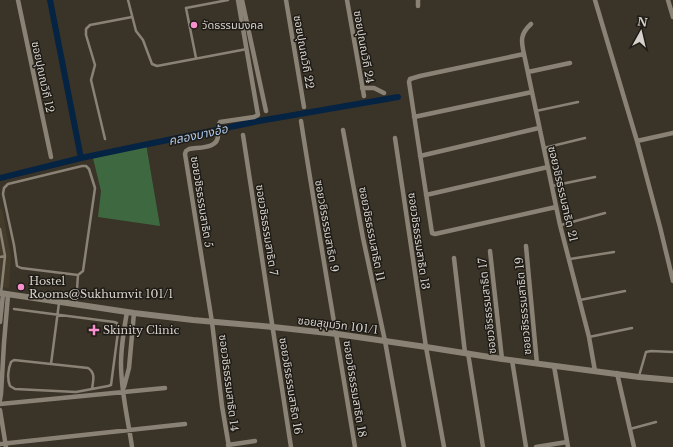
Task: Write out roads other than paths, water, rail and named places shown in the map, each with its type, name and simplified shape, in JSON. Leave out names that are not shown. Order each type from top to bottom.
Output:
[{"type":"street","name":"ซอยปุณณวิถี 12","points":[[18,0],[51,157]]},
{"type":"street","name":"ซอยวชิรธรรมสาธิต 5","points":[[212,322],[185,154],[189,149],[213,145],[217,142],[218,125],[220,122],[254,117],[258,115],[238,0]]},
{"type":"street","points":[[242,0],[266,111]]},
{"type":"street","name":"ซอยปุณณวิถี 22","points":[[286,0],[304,107]]},
{"type":"street","name":"ซอยปุณณวิถี 24","points":[[347,0],[364,96]]},
{"type":"street","points":[[418,0],[418,6]]},
{"type":"street","points":[[595,0],[637,141],[673,281]]},
{"type":"street","points":[[668,0],[673,17]]},
{"type":"street","name":"ซอยวชิรธรรมสาธิต 21","points":[[531,24],[522,34],[522,44],[560,225],[589,337],[595,371]]},
{"type":"street","points":[[524,54],[420,76],[410,80],[409,85],[432,233],[435,234],[556,207]]},
{"type":"street","points":[[528,72],[570,63]]},
{"type":"street","points":[[362,88],[374,88],[384,93]]},
{"type":"street","points":[[414,117],[532,92]]},
{"type":"street","name":"ซอยวชิรธรรมสาธิต 9","points":[[301,121],[317,226],[336,334]]},
{"type":"street","points":[[420,156],[539,128]]},
{"type":"street","name":"ซอยวชิรธรรมสาธิต 11","points":[[342,130],[385,341],[404,447]]},
{"type":"street","points":[[637,141],[673,134]]},
{"type":"street","name":"ซอยวชิรธรรมสาธิต 7","points":[[243,135],[273,327]]},
{"type":"street","name":"ซอยวชิรธรรมสาธิต 13","points":[[395,138],[426,347],[444,447]]},
{"type":"street","points":[[426,195],[548,167]]},
{"type":"street","name":"ซอยวชิรธรรมสาธิต 19","points":[[526,246],[537,364]]},
{"type":"street","name":"ซอยวชิรธรรมสาธิต 17","points":[[490,251],[502,359]]},
{"type":"street","points":[[454,258],[466,353],[483,447]]},
{"type":"street","points":[[0,322],[3,294]]},
{"type":"street","points":[[0,400],[4,343],[3,294]]},
{"type":"street","name":"ซอยสุขุมวิท 101/1","points":[[3,294],[212,322],[336,334],[537,364],[673,380]]},
{"type":"street","points":[[123,393],[128,368],[130,312]]},
{"type":"street","points":[[130,312],[123,341],[121,364],[123,393],[132,447]]},
{"type":"street","name":"ซอยวชิรธรรมสาธิต 14","points":[[212,322],[228,446]]},
{"type":"street","name":"ซอยวชิรธรรมสาธิต 16","points":[[273,327],[291,447]]},
{"type":"street","name":"ซอยวชิรธรรมสาธิต 18","points":[[336,334],[355,447]]},
{"type":"street","points":[[512,360],[526,447]]},
{"type":"street","points":[[536,447],[568,445],[554,366]]},
{"type":"street","points":[[617,373],[634,447]]},
{"type":"street","points":[[0,404],[165,388]]},
{"type":"street","points":[[0,410],[4,445],[185,424]]},
{"type":"street","points":[[228,446],[255,441]]},
{"type":"lane","points":[[128,0],[136,31],[143,40],[152,64],[157,66],[247,49]]},
{"type":"lane","points":[[196,58],[186,8],[228,0]]},
{"type":"lane","points":[[105,139],[91,80],[94,65],[86,35],[86,29],[90,25],[132,17]]},
{"type":"lane","points":[[536,111],[578,102]]},
{"type":"lane","points":[[544,148],[585,138]]},
{"type":"lane","points":[[76,304],[78,275],[83,271],[95,188],[89,169],[86,166],[82,166],[8,184],[4,188],[3,194],[17,266],[21,268],[78,275]]},
{"type":"lane","points":[[552,186],[595,176]]},
{"type":"lane","points":[[560,225],[605,214]]},
{"type":"lane","points":[[0,229],[6,256],[3,294]]},
{"type":"lane","points":[[569,259],[614,252]]},
{"type":"lane","points":[[0,256],[6,256]]},
{"type":"lane","points":[[580,300],[625,291]]},
{"type":"lane","points":[[51,364],[59,302]]},
{"type":"lane","points":[[14,309],[117,323],[118,332],[111,385],[108,386],[92,389],[76,392],[15,389],[10,386],[8,382],[11,362],[14,360],[88,368],[94,374],[92,389]]},
{"type":"lane","points":[[589,337],[632,328]]},
{"type":"lane","points":[[639,377],[646,352],[673,352]]},
{"type":"lane","points":[[630,429],[656,422]]},
{"type":"waterway","points":[[50,0],[81,158]]},
{"type":"waterway","name":"คลองบางอ้อ","points":[[0,178],[81,158],[259,121],[398,97]]},
{"type":"place","name":"วัดธรรมมงคล","points":[[194,25]]},
{"type":"place","name":"Hostel Rooms@Sukhumvit 101/1","points":[[21,287]]},
{"type":"place","name":"Skinity Clinic","points":[[94,330]]}]
